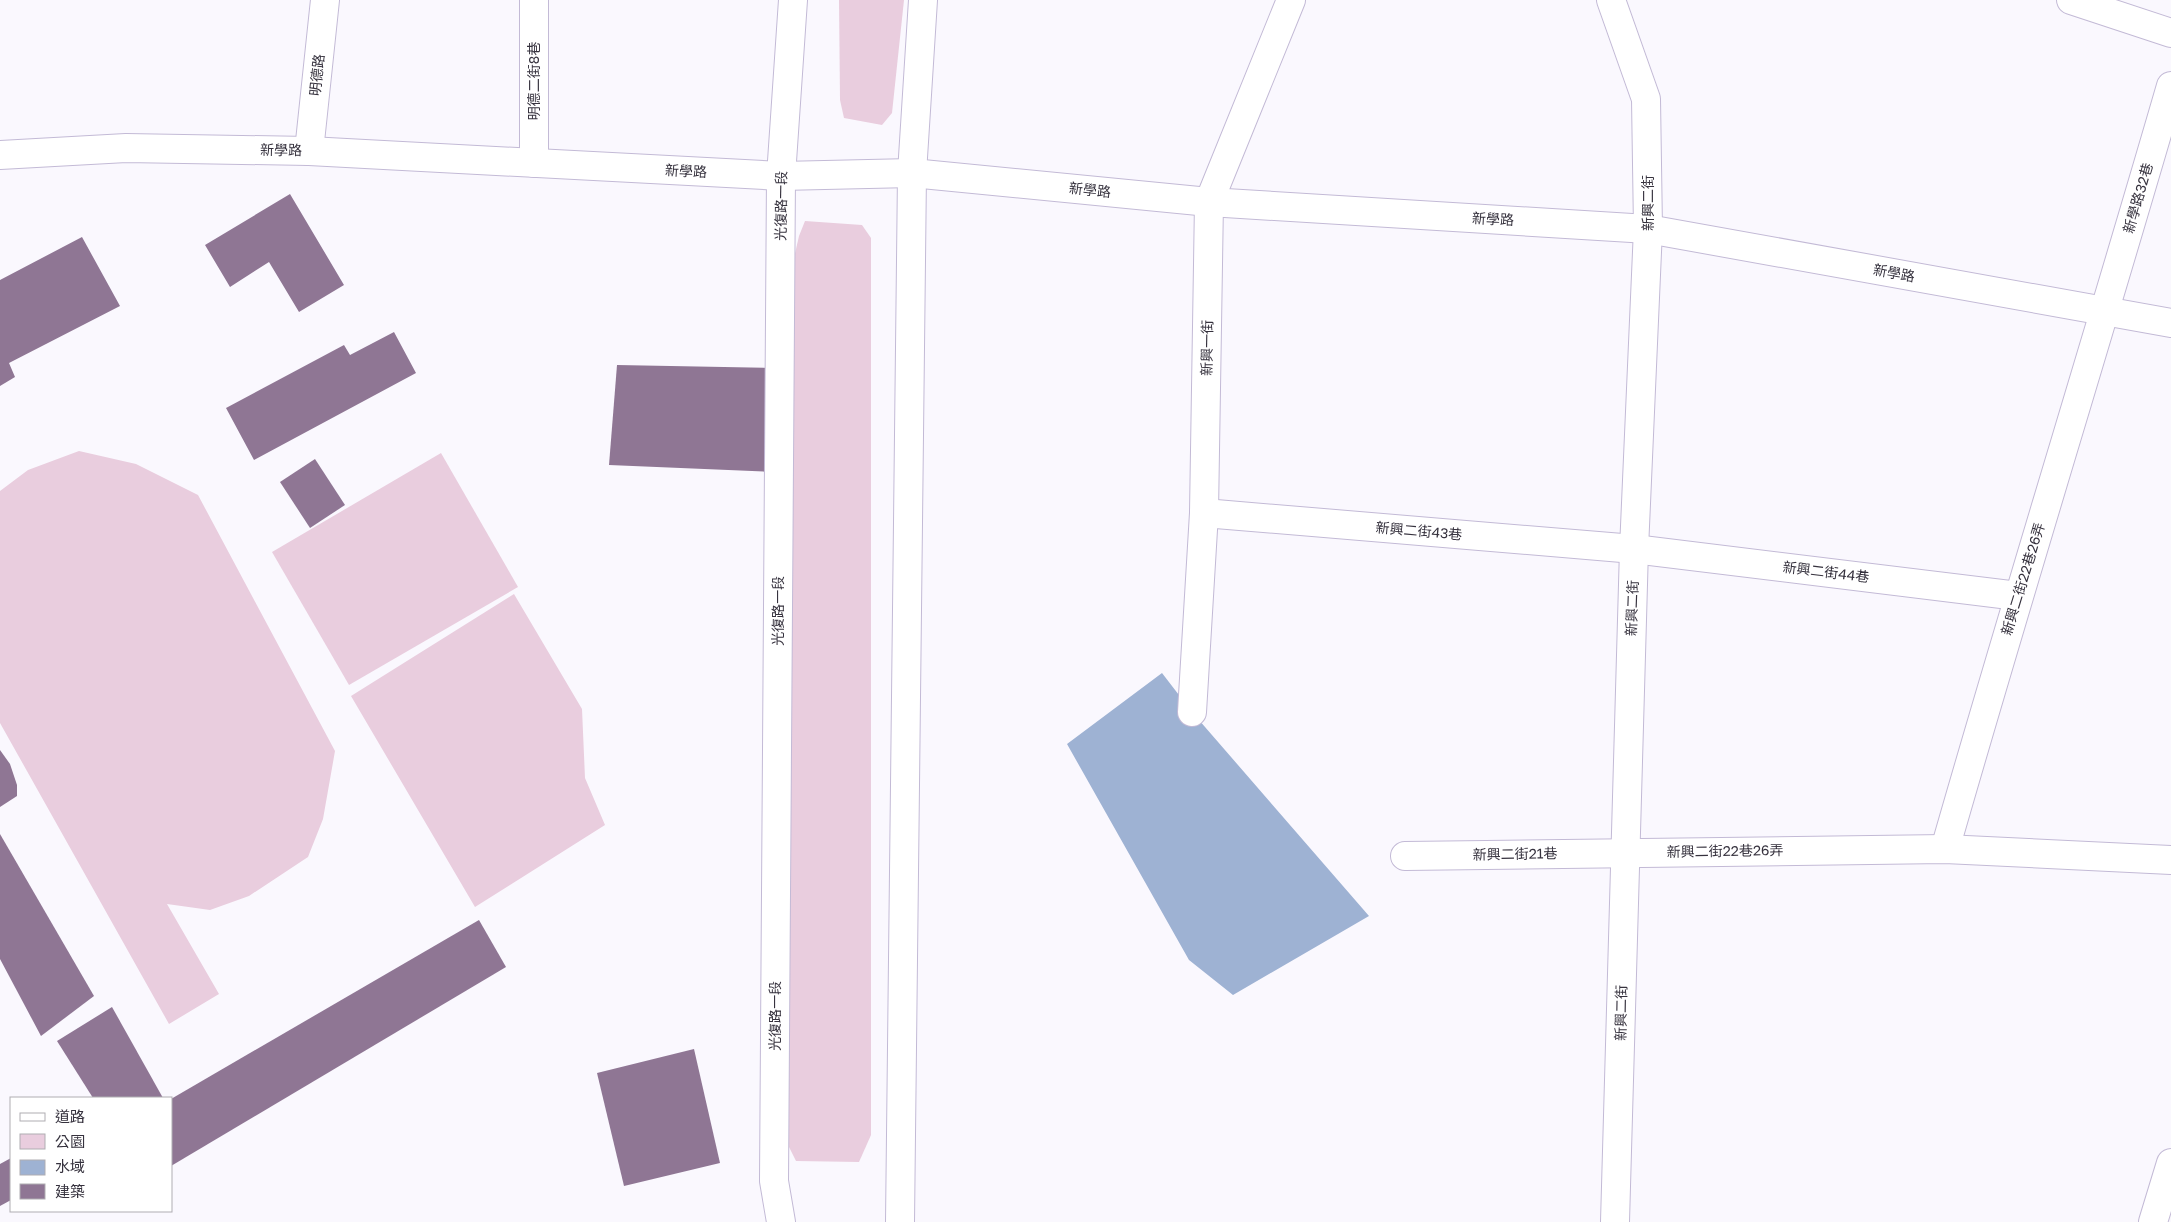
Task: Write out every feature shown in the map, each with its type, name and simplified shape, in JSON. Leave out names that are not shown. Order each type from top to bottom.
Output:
[{"type":"street","name":"明德路","points":[[308,151],[325,0]]},
{"type":"street","name":"明德二街8巷","points":[[534,0],[534,163]]},
{"type":"street","name":"光復路一段","points":[[781,1222],[774,1172],[781,176],[793,0]]},
{"type":"street","points":[[900,1222],[912,173],[923,0]]},
{"type":"street","name":"新興一街","points":[[1192,712],[1204,513],[1209,202],[1291,0]]},
{"type":"street","name":"新興二街","points":[[1611,0],[1646,99],[1648,229],[1634,549],[1615,1222]]},
{"type":"street","points":[[2071,0],[2171,33]]},
{"type":"street","name":"新學路32巷","points":[[2106,310],[2171,86]]},
{"type":"street","name":"新學路","points":[[0,155],[126,148],[308,151],[781,176],[912,173],[1209,202],[1648,229],[2171,323]]},
{"type":"street","name":"新興二街22巷26弄","points":[[1945,849],[2018,596],[2106,310]]},
{"type":"street","name":"新興二街43巷","points":[[1204,513],[1634,549]]},
{"type":"street","name":"新興二街44巷","points":[[1634,549],[2018,596]]},
{"type":"street","name":"新興二街22巷26弄","points":[[1624,852],[1945,849],[2171,860]]},
{"type":"street","name":"新興二街21巷","points":[[1405,856],[1624,852]]},
{"type":"street","points":[[2153,1222],[2171,1163]]},
{"type":"green space","points":[[839,0],[904,0],[892,113],[882,125],[844,118],[840,100]]},
{"type":"green space","points":[[805,221],[862,225],[871,238],[871,1135],[859,1162],[796,1161],[785,1139],[793,262],[799,236]]},
{"type":"green space","points":[[79,451],[136,464],[198,495],[335,751],[323,819],[308,857],[249,896],[210,910],[167,904],[219,994],[169,1024],[0,723],[0,491],[28,470]]},
{"type":"green space","points":[[441,453],[518,587],[349,685],[272,552]]},
{"type":"green space","points":[[514,594],[582,709],[585,778],[605,825],[475,907],[351,696]]},
{"type":"water","points":[[1162,673],[1192,712],[1369,916],[1233,995],[1189,960],[1067,744]]},
{"type":"building","points":[[290,194],[344,285],[299,312],[269,262],[230,287],[205,245]]},
{"type":"building","points":[[82,237],[120,306],[9,363],[15,377],[0,386],[0,280]]},
{"type":"building","points":[[394,332],[416,373],[254,460],[226,408],[344,345],[350,355]]},
{"type":"building","points":[[617,365],[780,368],[773,472],[609,465]]},
{"type":"building","points":[[315,459],[345,505],[310,528],[280,482]]},
{"type":"building","points":[[0,750],[10,764],[17,785],[17,796],[0,807]]},
{"type":"building","points":[[0,834],[94,996],[41,1036],[0,959]]},
{"type":"building","points":[[479,920],[506,967],[172,1165],[172,1098]]},
{"type":"building","points":[[112,1007],[162,1097],[92,1097],[57,1041]]},
{"type":"building","points":[[694,1049],[720,1163],[624,1186],[597,1073]]},
{"type":"building","points":[[10,1159],[10,1201],[0,1206],[0,1164]]}]
